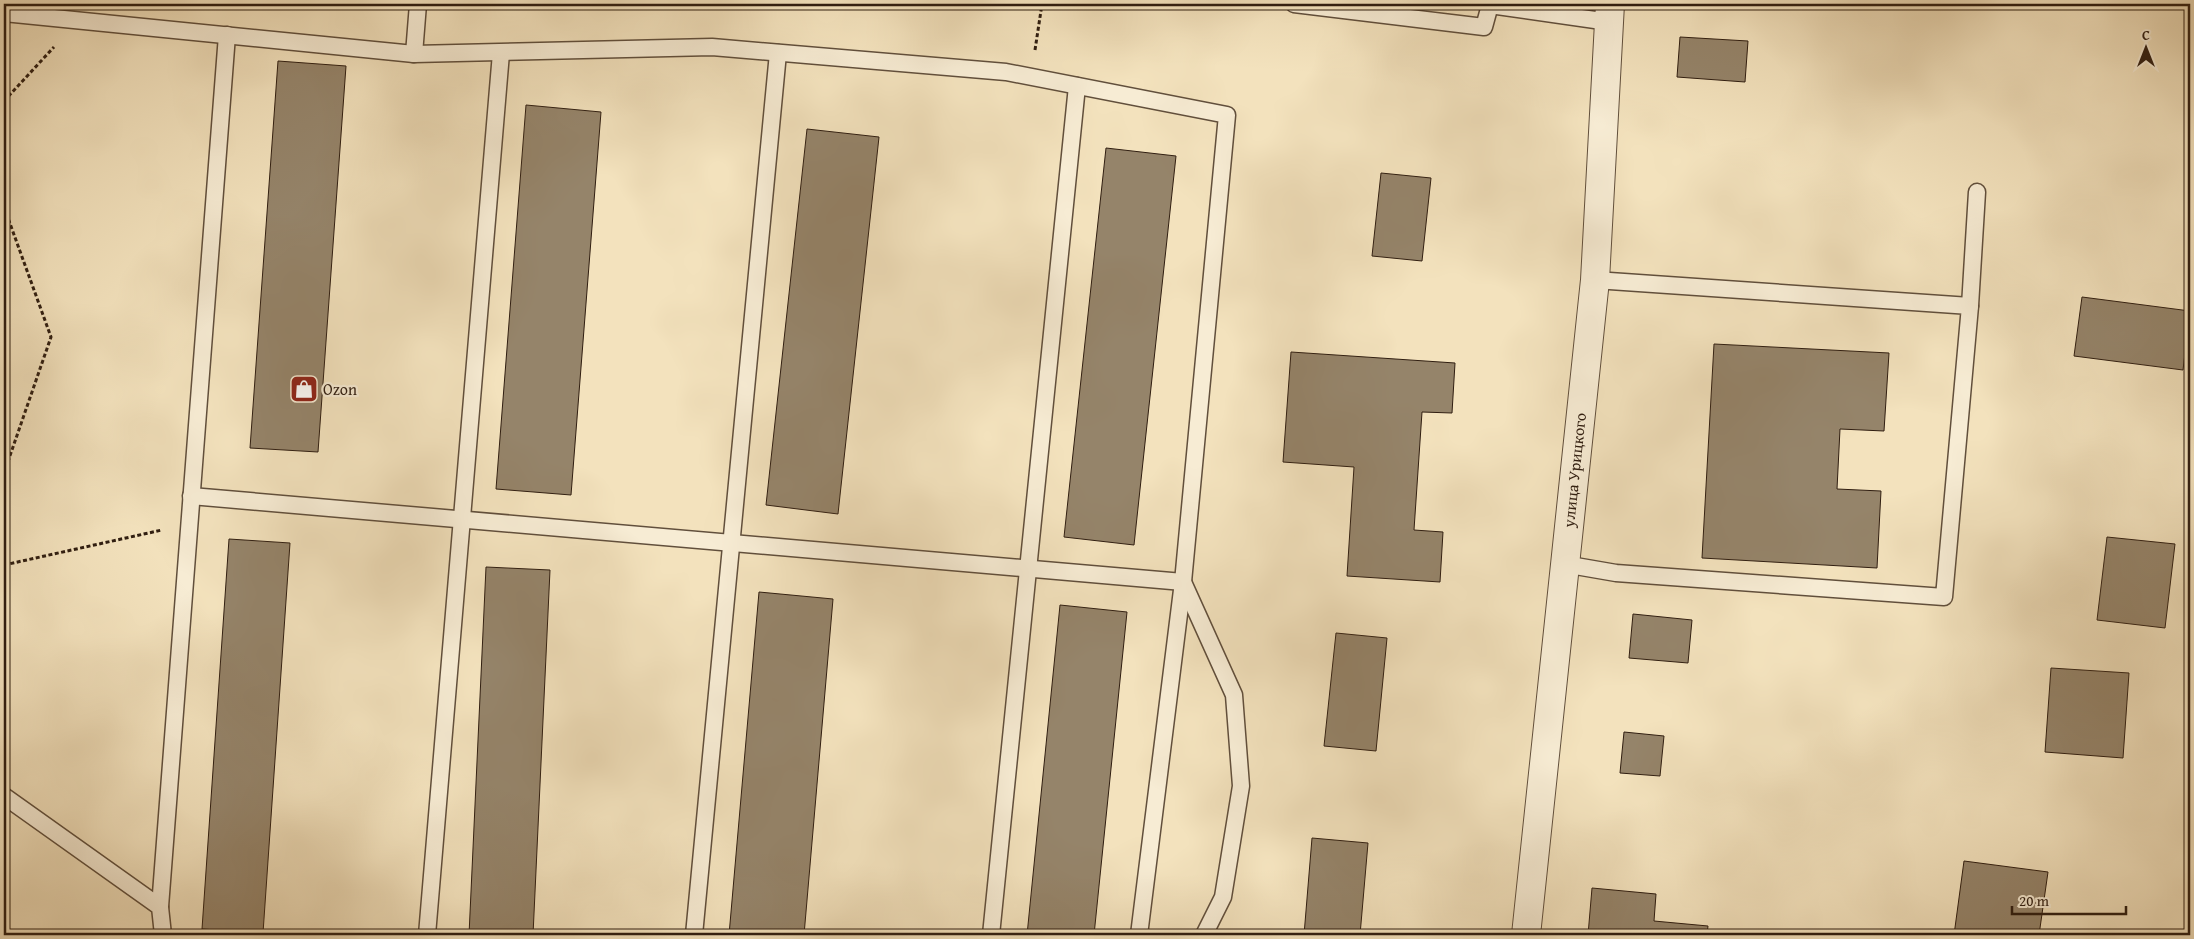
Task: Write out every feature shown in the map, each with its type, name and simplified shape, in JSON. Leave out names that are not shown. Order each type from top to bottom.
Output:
[{"type":"street","name":"улица Урицкого","points":[[1526,935],[1595,280],[1610,13]]},
{"type":"lane","points":[[414,54],[418,4]]},
{"type":"lane","points":[[1294,4],[1484,27],[1490,4],[1610,13]]},
{"type":"lane","points":[[4,13],[414,54],[712,47],[1006,72],[1227,115],[1183,582],[1139,935]]},
{"type":"lane","points":[[163,935],[160,908],[227,35]]},
{"type":"lane","points":[[427,935],[501,53]]},
{"type":"lane","points":[[694,935],[778,53]]},
{"type":"lane","points":[[991,935],[1077,86]]},
{"type":"lane","points":[[1564,564],[1616,573],[1944,597],[1970,306],[1977,192]]},
{"type":"lane","points":[[1595,280],[1970,306]]},
{"type":"lane","points":[[192,496],[1183,582]]},
{"type":"lane","points":[[1183,582],[1234,695],[1241,786],[1223,897],[1204,935]]},
{"type":"lane","points":[[4,796],[160,908]]},
{"type":"path","points":[[1031,77],[1042,4]]},
{"type":"path","points":[[4,101],[49,50],[91,22]]},
{"type":"path","points":[[4,207],[51,337],[4,473]]},
{"type":"path","points":[[4,565],[190,524]]},
{"type":"building","points":[[1680,37],[1748,41],[1745,82],[1677,77]]},
{"type":"building","points":[[278,61],[346,66],[318,452],[250,448]]},
{"type":"building","points":[[526,105],[601,112],[571,495],[496,489]]},
{"type":"building","points":[[807,129],[879,137],[838,514],[766,505]]},
{"type":"building","points":[[1106,148],[1176,156],[1134,545],[1064,537]]},
{"type":"building","points":[[1381,173],[1431,178],[1422,261],[1372,256]]},
{"type":"building","points":[[2082,297],[2190,311],[2183,370],[2074,356]]},
{"type":"building","points":[[1714,344],[1889,353],[1884,431],[1840,429],[1837,489],[1881,491],[1877,568],[1702,558]]},
{"type":"building","points":[[1291,352],[1455,363],[1452,413],[1422,412],[1414,530],[1443,532],[1440,582],[1347,576],[1354,467],[1283,462]]},
{"type":"building","points":[[2107,537],[2175,544],[2165,628],[2097,620]]},
{"type":"building","points":[[229,539],[290,543],[263,933],[202,929]]},
{"type":"building","points":[[486,567],[550,570],[533,935],[469,935]]},
{"type":"building","points":[[759,592],[833,599],[804,935],[729,935]]},
{"type":"building","points":[[1060,605],[1127,612],[1094,935],[1027,935]]},
{"type":"building","points":[[1633,614],[1692,620],[1688,663],[1629,658]]},
{"type":"building","points":[[1336,633],[1387,638],[1376,751],[1324,746]]},
{"type":"building","points":[[2051,668],[2129,673],[2123,758],[2045,752]]},
{"type":"building","points":[[1624,732],[1664,736],[1660,776],[1620,773]]},
{"type":"building","points":[[1312,838],[1368,843],[1360,935],[1304,935]]},
{"type":"building","points":[[1964,861],[2048,872],[2039,935],[1954,935]]},
{"type":"building","points":[[1592,888],[1656,894],[1654,921],[1708,926],[1707,935],[1588,935]]},
{"type":"place","name":"Ozon","points":[[304,389]]}]
